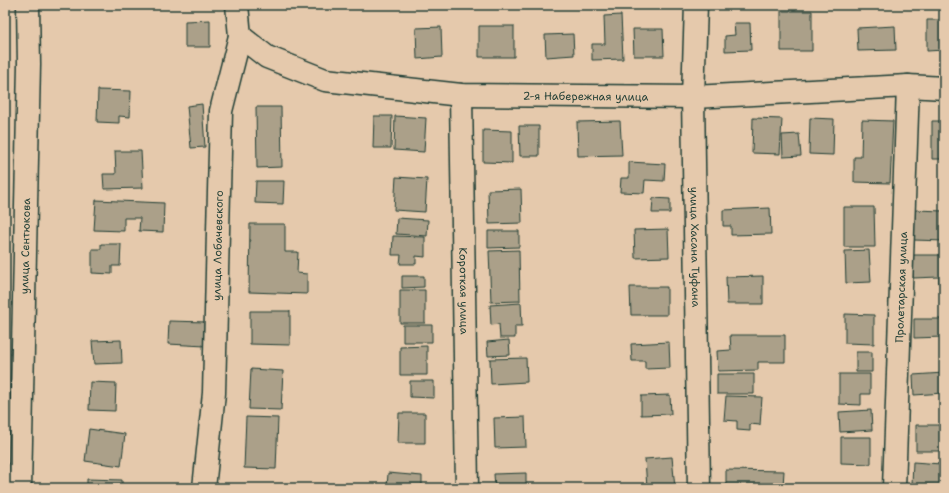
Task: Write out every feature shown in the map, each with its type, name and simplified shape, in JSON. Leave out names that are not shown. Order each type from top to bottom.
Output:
[{"type":"street","name":"улица Сентюкова","points":[[20,488],[29,64],[28,5]]},
{"type":"street","name":"улица Лобачевского","points":[[204,488],[214,393],[221,111],[240,36],[237,5]]},
{"type":"street","name":"улица Хасана Туфана","points":[[696,5],[693,97],[699,488]]},
{"type":"street","name":"2-я Набережная улица","points":[[240,36],[267,57],[325,80],[461,95],[693,97],[908,86],[944,88]]},
{"type":"street","name":"Пролетарская улица","points":[[894,488],[908,86]]},
{"type":"street","name":"Короткая улица","points":[[461,95],[467,488]]},
{"type":"building","points":[[781,11],[812,11],[812,51],[781,51]]},
{"type":"building","points":[[621,15],[623,59],[592,60],[592,44],[605,44],[604,16]]},
{"type":"building","points":[[210,20],[210,47],[185,47],[185,21]]},
{"type":"building","points":[[927,20],[944,20],[944,50],[927,51]]},
{"type":"building","points":[[734,23],[750,23],[751,50],[725,51],[725,36],[735,35]]},
{"type":"building","points":[[479,26],[514,26],[514,57],[479,57]]},
{"type":"building","points":[[895,26],[896,50],[858,51],[857,28]]},
{"type":"building","points":[[441,27],[442,57],[417,59],[416,28]]},
{"type":"building","points":[[633,29],[663,29],[664,56],[634,56]]},
{"type":"building","points":[[573,34],[574,55],[546,57],[545,35]]},
{"type":"building","points":[[98,90],[131,91],[130,117],[119,116],[119,123],[97,122]]},
{"type":"building","points":[[202,104],[205,147],[191,148],[187,106]]},
{"type":"building","points":[[256,107],[281,107],[282,167],[257,168]]},
{"type":"building","points":[[374,116],[392,116],[391,148],[373,148]]},
{"type":"building","points":[[395,116],[426,118],[424,152],[394,150]]},
{"type":"building","points":[[753,118],[782,119],[780,154],[752,153]]},
{"type":"building","points":[[810,118],[834,119],[833,155],[809,154]]},
{"type":"building","points":[[862,120],[893,121],[890,183],[854,182],[854,157],[861,157]]},
{"type":"building","points":[[620,121],[622,155],[578,156],[577,122]]},
{"type":"building","points":[[932,121],[944,121],[944,159],[932,159]]},
{"type":"building","points":[[519,126],[539,126],[539,156],[520,156]]},
{"type":"building","points":[[483,130],[512,131],[512,163],[483,162]]},
{"type":"building","points":[[799,134],[801,156],[783,157],[782,135]]},
{"type":"building","points":[[115,151],[141,151],[143,188],[104,189],[103,174],[116,174]]},
{"type":"building","points":[[629,162],[665,164],[664,181],[645,180],[644,193],[620,192],[621,178],[629,178]]},
{"type":"building","points":[[396,177],[427,179],[425,212],[394,210]]},
{"type":"building","points":[[256,181],[284,181],[283,204],[255,203]]},
{"type":"building","points":[[521,189],[522,223],[489,224],[488,190]]},
{"type":"building","points":[[653,198],[670,199],[670,213],[652,213]]},
{"type":"building","points":[[96,200],[164,203],[163,232],[139,231],[140,218],[124,218],[124,231],[94,230]]},
{"type":"building","points":[[844,207],[874,207],[875,247],[844,247]]},
{"type":"building","points":[[770,208],[771,234],[731,235],[731,226],[723,226],[723,210]]},
{"type":"building","points":[[915,210],[944,211],[944,241],[914,240]]},
{"type":"building","points":[[397,218],[428,220],[427,236],[396,234]]},
{"type":"building","points":[[250,224],[285,224],[285,252],[298,252],[297,273],[307,274],[307,294],[249,292]]},
{"type":"building","points":[[668,229],[669,257],[635,258],[634,230]]},
{"type":"building","points":[[488,231],[519,231],[519,247],[488,248]]},
{"type":"building","points":[[393,236],[425,237],[425,257],[416,256],[416,264],[400,264],[401,255],[392,255]]},
{"type":"building","points":[[101,244],[121,244],[120,266],[112,266],[112,274],[92,273],[92,249],[101,249]]},
{"type":"building","points":[[519,250],[520,301],[491,302],[489,251]]},
{"type":"building","points":[[869,250],[871,282],[846,283],[845,251]]},
{"type":"building","points":[[913,255],[944,255],[944,284],[939,284],[939,277],[913,278]]},
{"type":"building","points":[[402,276],[424,276],[424,287],[402,288]]},
{"type":"building","points":[[763,276],[763,304],[727,304],[726,277]]},
{"type":"building","points":[[630,287],[667,287],[667,315],[631,315]]},
{"type":"building","points":[[400,290],[425,290],[425,323],[400,323]]},
{"type":"building","points":[[521,303],[522,326],[515,326],[515,338],[500,338],[499,324],[491,325],[490,305]]},
{"type":"building","points":[[250,311],[290,311],[290,345],[250,344]]},
{"type":"building","points":[[845,314],[874,315],[874,344],[845,343]]},
{"type":"building","points":[[914,319],[942,319],[943,337],[914,338]]},
{"type":"building","points":[[169,321],[206,322],[205,346],[168,344]]},
{"type":"building","points":[[403,325],[432,325],[432,342],[403,342]]},
{"type":"building","points":[[730,335],[785,335],[785,362],[758,362],[758,370],[718,371],[717,351],[731,350]]},
{"type":"building","points":[[121,340],[122,363],[94,364],[92,341]]},
{"type":"building","points":[[509,340],[510,355],[488,356],[487,342]]},
{"type":"building","points":[[669,342],[670,368],[645,369],[645,361],[632,361],[631,344]]},
{"type":"building","points":[[427,346],[427,375],[400,375],[400,347]]},
{"type":"building","points":[[856,352],[872,352],[872,372],[856,372]]},
{"type":"building","points":[[526,358],[527,382],[491,384],[490,359]]},
{"type":"building","points":[[251,369],[283,371],[281,410],[249,409]]},
{"type":"building","points":[[944,373],[944,393],[914,395],[913,375]]},
{"type":"building","points":[[717,374],[754,374],[754,394],[717,394]]},
{"type":"building","points":[[839,374],[870,374],[870,394],[861,394],[861,405],[839,404]]},
{"type":"building","points":[[410,381],[434,381],[434,398],[410,397]]},
{"type":"building","points":[[90,382],[116,383],[115,411],[89,410]]},
{"type":"building","points":[[670,395],[671,414],[641,415],[641,396]]},
{"type":"building","points":[[726,396],[762,397],[760,425],[750,424],[750,431],[737,430],[737,421],[724,420]]},
{"type":"building","points":[[871,410],[872,430],[840,432],[839,412]]},
{"type":"building","points":[[399,413],[425,413],[425,443],[398,443]]},
{"type":"building","points":[[246,417],[278,418],[276,469],[244,468]]},
{"type":"building","points":[[525,417],[526,447],[495,448],[494,418]]},
{"type":"building","points":[[916,425],[944,425],[944,451],[916,451]]},
{"type":"building","points":[[89,429],[125,434],[121,466],[85,461]]},
{"type":"building","points":[[841,437],[871,437],[871,464],[841,463]]},
{"type":"building","points":[[672,457],[675,488],[647,488],[645,459]]},
{"type":"building","points":[[941,457],[944,457],[944,473],[942,473],[941,486],[912,484],[913,462],[941,464]]},
{"type":"building","points":[[726,470],[784,471],[783,486],[770,486],[770,488],[726,488]]},
{"type":"building","points":[[388,473],[422,476],[422,488],[387,488]]},
{"type":"building","points":[[526,473],[526,488],[495,488],[494,474]]},
{"type":"building","points":[[87,479],[122,480],[122,488],[87,488]]}]
